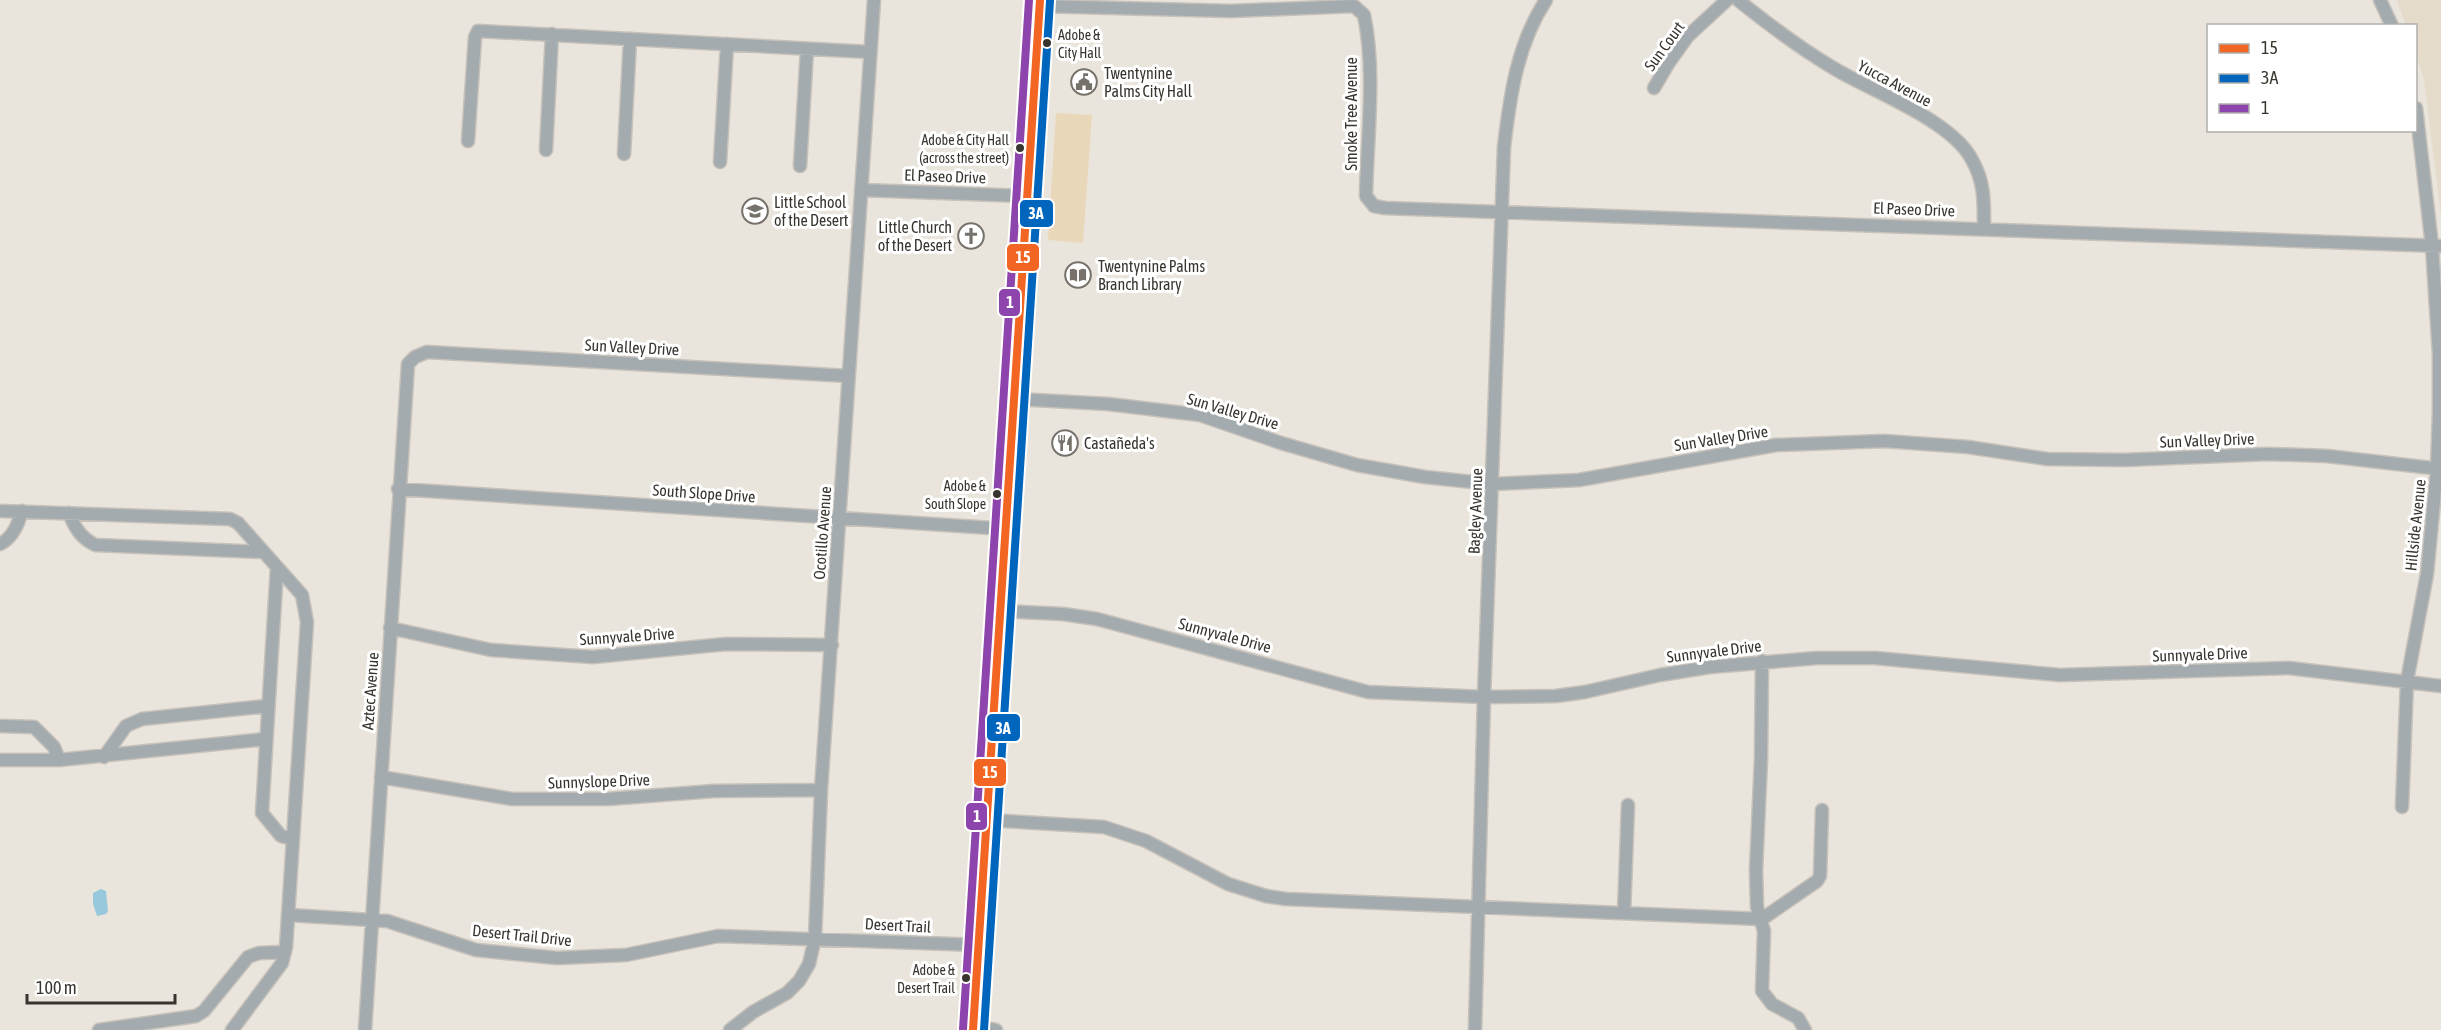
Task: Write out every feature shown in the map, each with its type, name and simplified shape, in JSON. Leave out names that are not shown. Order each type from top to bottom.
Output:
[{"type":"main road","points":[[973,1027],[1040,3]]},
{"type":"street","name":"Ocotillo Avenue","points":[[730,1030],[753,1012],[787,993],[799,981],[809,964],[815,938],[821,790],[874,0]]},
{"type":"street","name":"Bagley Avenue","points":[[1474,1030],[1504,147],[1521,48],[1546,0]]},
{"type":"street","name":"Sun Court","points":[[1654,88],[1688,36],[1727,0]]},
{"type":"street","name":"Yucca Avenue","points":[[1738,0],[1774,29],[1816,57],[1942,128],[1957,141],[1970,156],[1983,184],[1984,228]]},
{"type":"street","points":[[2380,0],[2391,24]]},
{"type":"street","name":"Smoke Tree Avenue","points":[[1040,3],[1231,11],[1342,5],[1354,6],[1361,10],[1366,22],[1368,58],[1369,117],[1366,196],[1374,206],[1385,208]]},
{"type":"street","points":[[468,141],[475,37],[478,31],[870,52]]},
{"type":"street","points":[[546,150],[552,34]]},
{"type":"street","points":[[624,154],[630,39]]},
{"type":"street","points":[[720,162],[727,44]]},
{"type":"street","points":[[800,166],[807,49]]},
{"type":"street","name":"Hillside Avenue","points":[[2402,807],[2407,681],[2427,574],[2439,469],[2436,246],[2417,121]]},
{"type":"street","name":"El Paseo Drive","points":[[861,190],[1028,196]]},
{"type":"street","name":"El Paseo Drive","points":[[1385,208],[2436,246]]},
{"type":"street","name":"Sun Valley Drive","points":[[415,357],[427,352],[848,376]]},
{"type":"street","name":"Aztec Avenue","points":[[365,1030],[406,376],[408,364],[415,357]]},
{"type":"street","name":"Sun Valley Drive","points":[[1015,399],[1108,404],[1200,415],[1281,443],[1357,465],[1425,477],[1492,484],[1579,480],[1776,445],[1862,441],[1930,443],[2047,459],[2124,460],[2292,455],[2327,456],[2439,469]]},
{"type":"street","name":"South Slope Drive","points":[[398,489],[1007,529]]},
{"type":"street","points":[[0,511],[230,519],[238,523],[302,595],[307,621],[285,952],[282,963],[232,1030]]},
{"type":"street","points":[[0,544],[17,526],[22,511]]},
{"type":"street","points":[[69,513],[75,529],[95,545],[264,552]]},
{"type":"street","points":[[277,567],[262,813],[281,836],[293,839]]},
{"type":"street","name":"Sunnyvale Drive","points":[[1001,611],[1063,614],[1097,619],[1368,692],[1484,697],[1556,696],[1585,692],[1659,675],[1762,661],[1875,658],[2060,675],[2289,668],[2441,686]]},
{"type":"street","name":"Sunnyvale Drive","points":[[390,628],[491,650],[593,657],[726,644],[832,645]]},
{"type":"street","points":[[1762,661],[1761,759],[1756,870],[1757,907],[1764,930],[1762,992],[1772,1004],[1798,1018],[1805,1030]]},
{"type":"street","points":[[104,757],[126,726],[142,719],[267,706]]},
{"type":"street","points":[[0,726],[34,727],[54,747],[59,760]]},
{"type":"street","points":[[0,760],[104,757],[265,740]]},
{"type":"street","name":"Sunnyslope Drive","points":[[381,777],[512,799],[608,799],[714,791],[821,790]]},
{"type":"street","points":[[1623,913],[1628,805]]},
{"type":"street","points":[[987,820],[1104,827],[1146,841],[1228,884],[1266,896],[1286,899],[1762,920],[1817,882],[1820,876],[1822,810]]},
{"type":"street","name":"Desert Trail Drive","points":[[289,915],[387,921],[476,950],[556,958],[626,956],[718,936],[815,938]]},
{"type":"street","name":"Desert Trail","points":[[815,938],[979,945]]},
{"type":"street","points":[[99,1030],[196,1016],[204,1011],[248,957],[259,953],[285,952]]},
{"type":"street","points":[[973,1027],[996,1030]]},
{"type":"shaded area","points":[[2397,0],[2441,0],[2441,216],[2424,80],[2417,58],[2417,24],[2406,24]]},
{"type":"shaded area","points":[[1056,113],[1092,115],[1083,243],[1048,240]]},
{"type":"water","points":[[101,889],[106,891],[108,911],[106,914],[97,916],[93,904],[93,893]]},
{"type":"transit line","name":"1","points":[[963,1029],[1029,0]]},
{"type":"transit line","name":"15","points":[[973,1030],[1040,0]]},
{"type":"transit line","name":"3A","points":[[984,1030],[1050,1]]},
{"type":"place","name":"Adobe & City Hall","points":[[1047,43]]},
{"type":"place","name":"Twentynine Palms City Hall","points":[[1084,82]]},
{"type":"place","name":"Adobe & City Hall (across the street)","points":[[1020,148]]},
{"type":"place","name":"Little School of the Desert","points":[[755,211]]},
{"type":"place","name":"Little Church of the Desert","points":[[971,236]]},
{"type":"place","name":"Twentynine Palms Branch Library","points":[[1078,275]]},
{"type":"place","name":"Castañeda's","points":[[1065,443]]},
{"type":"place","name":"Adobe & South Slope","points":[[997,494]]},
{"type":"place","name":"Adobe & Desert Trail","points":[[966,978]]}]
